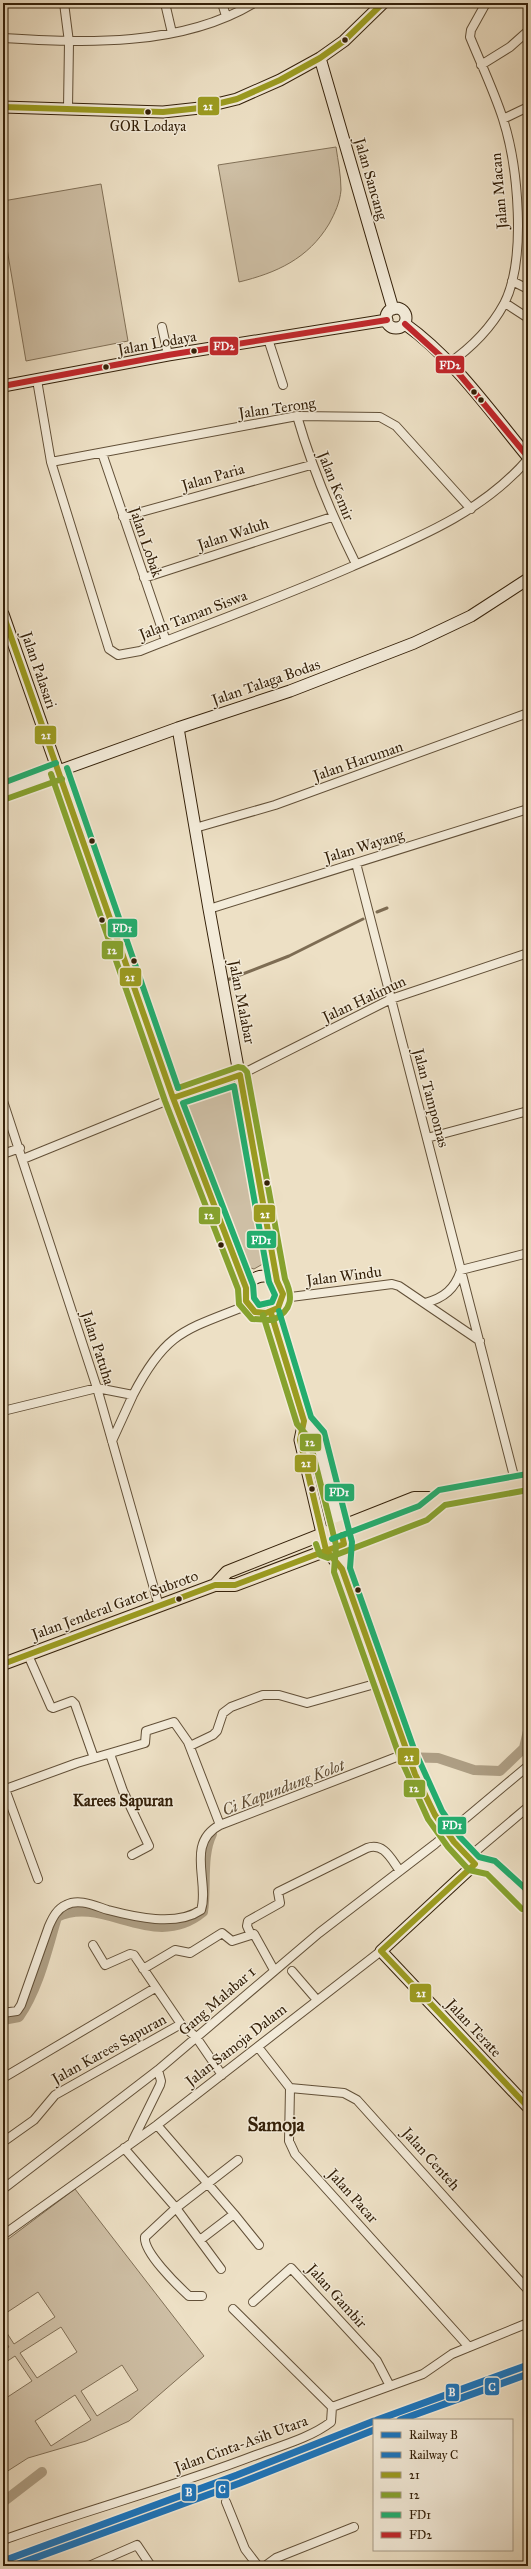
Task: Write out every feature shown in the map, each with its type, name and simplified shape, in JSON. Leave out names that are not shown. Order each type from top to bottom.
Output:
[{"type":"main road","name":"Jalan Jenderal Gatot Subroto","points":[[215,1585],[227,1572],[414,1498],[441,1498],[522,1482]]},
{"type":"main road","name":"Jalan Jenderal Gatot Subroto","points":[[3,1664],[215,1585],[235,1585],[344,1544],[422,1513],[441,1498]]},
{"type":"street","points":[[64,3],[69,42],[68,108]]},
{"type":"street","points":[[165,3],[172,33]]},
{"type":"street","points":[[222,3],[226,16]]},
{"type":"street","points":[[3,38],[69,42],[172,33],[226,16],[254,3]]},
{"type":"street","points":[[3,107],[68,108],[129,115],[200,108],[237,99],[280,80],[320,58],[344,41],[383,3]]},
{"type":"street","name":"Jalan Macan","points":[[448,364],[483,334],[505,303],[512,281],[516,249],[517,198],[514,162],[503,119],[470,34],[486,3]]},
{"type":"street","points":[[481,64],[510,47],[528,31]]},
{"type":"street","name":"Jalan Sancang","points":[[320,58],[393,309]]},
{"type":"street","points":[[503,119],[528,107]]},
{"type":"street","points":[[512,281],[528,289]]},
{"type":"street","points":[[505,303],[528,318]]},
{"type":"street","points":[[387,320],[387,315],[393,309],[398,309],[404,312],[406,318],[405,324],[426,340],[528,458]]},
{"type":"street","name":"Jalan Lodaya","points":[[3,386],[168,355],[387,320],[394,328],[405,324]]},
{"type":"street","points":[[162,327],[168,355]]},
{"type":"street","points":[[268,339],[283,385]]},
{"type":"street","name":"Jalan Taman Siswa","points":[[37,380],[51,462],[108,649],[114,654],[129,654],[292,592],[440,527],[471,509],[513,476],[528,458]]},
{"type":"street","name":"Jalan Terong","points":[[51,462],[297,416],[347,415],[380,417],[388,420],[424,455],[471,509]]},
{"type":"street","name":"Jalan Kemir","points":[[297,416],[311,465],[332,517],[356,564]]},
{"type":"street","name":"Jalan Lobak","points":[[102,453],[166,641]]},
{"type":"street","name":"Jalan Paria","points":[[123,517],[311,465]]},
{"type":"street","name":"Jalan Waluh","points":[[144,578],[332,517]]},
{"type":"street","name":"Jalan Talaga Bodas","points":[[3,791],[178,728],[290,691],[414,643],[471,616],[528,579]]},
{"type":"street","name":"Jalan Palasari","points":[[3,614],[173,1098]]},
{"type":"street","name":"Jalan Haruman","points":[[195,828],[275,805],[528,713]]},
{"type":"street","name":"Jalan Malabar","points":[[178,728],[209,909],[277,1282]]},
{"type":"street","name":"Jalan Wayang","points":[[209,909],[528,810]]},
{"type":"street","name":"Jalan Tampomas","points":[[356,863],[480,1341],[522,1482]]},
{"type":"street","name":"Jalan Halimun","points":[[24,1159],[173,1098],[240,1075],[391,999],[528,953]]},
{"type":"street","points":[[173,1098],[246,1288],[245,1296],[248,1304],[255,1312],[272,1313],[279,1307],[283,1298],[282,1289],[277,1282],[268,1277],[258,1277],[246,1288]]},
{"type":"street","name":"Jalan Patuha","points":[[3,1101],[24,1159],[97,1388],[159,1606]]},
{"type":"street","points":[[427,1138],[528,1111]]},
{"type":"street","points":[[3,1154],[20,1148]]},
{"type":"street","points":[[425,1303],[440,1299],[452,1289],[461,1270],[528,1254]]},
{"type":"street","name":"Jalan Windu","points":[[283,1298],[392,1284],[399,1286],[425,1303]]},
{"type":"street","points":[[425,1303],[480,1341]]},
{"type":"street","points":[[112,1441],[133,1395],[161,1349],[175,1336],[188,1328],[248,1304]]},
{"type":"street","points":[[272,1313],[304,1421],[316,1434],[344,1544],[342,1569]]},
{"type":"street","points":[[3,1411],[97,1388],[133,1395]]},
{"type":"street","points":[[304,1421],[300,1440],[326,1550],[342,1569],[407,1752],[435,1815],[448,1833],[473,1860],[490,1867],[502,1876],[528,1903]]},
{"type":"street","points":[[28,1655],[51,1707],[53,1708],[72,1701],[75,1704],[94,1758]]},
{"type":"street","points":[[190,1746],[213,1735],[217,1731],[223,1713],[246,1700],[263,1695],[279,1695],[307,1704],[382,1682]]},
{"type":"street","points":[[38,1879],[4,1790],[94,1758],[145,1743],[146,1731],[173,1722],[190,1746],[220,1825]]},
{"type":"street","points":[[3,2013],[17,2011],[21,2005],[54,1914],[66,1904],[78,1902],[127,1915],[184,1919],[201,1910],[203,1905],[200,1871],[204,1844],[213,1829],[407,1752]]},
{"type":"street","points":[[110,1754],[123,1791],[149,1846],[132,1855]]},
{"type":"street","name":"Gang Malabar 1","points":[[3,2189],[158,2070],[274,1970],[448,1833],[528,1766]]},
{"type":"street","points":[[473,1860],[528,1807]]},
{"type":"street","points":[[274,1970],[256,1937],[250,1933],[246,1924],[259,1913],[280,1903],[278,1892],[375,1845],[381,1847],[400,1871]]},
{"type":"street","name":"Jalan Samoja Dalam","points":[[3,2235],[157,2125],[382,1951],[473,1860]]},
{"type":"street","points":[[143,1969],[175,1950],[190,1953],[218,1934],[224,1934],[232,1941],[250,1933]]},
{"type":"street","points":[[93,1945],[105,1964],[132,1954],[181,2024]]},
{"type":"street","name":"Jalan Terate","points":[[382,1951],[528,2107]]},
{"type":"street","points":[[292,1971],[317,2000]]},
{"type":"street","points":[[3,2078],[155,1988]]},
{"type":"street","name":"Jalan Karees Sapuran","points":[[3,2142],[34,2120],[55,2095],[181,2024],[196,2037],[222,2074]]},
{"type":"street","points":[[258,2047],[290,2088]]},
{"type":"street","points":[[133,2141],[160,2085],[161,2081],[158,2070]]},
{"type":"street","name":"Jalan Centeh","points":[[290,2088],[344,2094],[357,2100],[528,2290]]},
{"type":"street","name":"Jalan Pacar","points":[[290,2088],[289,2142],[295,2154],[469,2346]]},
{"type":"street","points":[[157,2125],[208,2183],[259,2245]]},
{"type":"street","points":[[124,2148],[176,2208],[221,2270]]},
{"type":"street","points":[[202,2296],[189,2296],[181,2289],[146,2248],[144,2242],[145,2236],[176,2208],[238,2160]]},
{"type":"street","points":[[200,2240],[234,2214]]},
{"type":"street","name":"Jalan Gambir","points":[[253,2302],[291,2268],[377,2361],[390,2386]]},
{"type":"street","points":[[232,2309],[332,2407],[433,2369],[452,2354],[528,2323]]},
{"type":"street","name":"Jalan Cinta-Asih Utara","points":[[3,2540],[105,2504],[215,2471],[319,2430],[330,2422],[332,2407]]},
{"type":"street","points":[[226,2502],[245,2549],[258,2566]]},
{"type":"street","points":[[265,2566],[276,2558],[354,2527]]},
{"type":"street","points":[[89,2566],[137,2545],[151,2566]]},
{"type":"shaded area","points":[[336,147],[341,190],[333,216],[321,236],[311,247],[290,263],[266,274],[239,282],[218,165]]},
{"type":"shaded area","points":[[101,184],[128,341],[26,361],[3,225],[3,201]]},
{"type":"shaded area","points":[[238,1082],[278,1248],[268,1261],[254,1269],[240,1265],[179,1101]]},
{"type":"shaded area","points":[[75,2189],[204,2356],[129,2421],[86,2441],[28,2458],[3,2474],[3,2400],[32,2381],[15,2356],[3,2364],[3,2350],[9,2347],[3,2338],[3,2327],[14,2344],[55,2317],[38,2292],[3,2315],[3,2243]],"holes":[[[61,2327],[77,2352],[37,2378],[20,2353]],[[122,2365],[138,2390],[97,2416],[81,2391]],[[75,2395],[91,2420],[51,2446],[35,2421]]]},
{"type":"waterway","points":[[377,912],[387,908]]},
{"type":"waterway","points":[[227,980],[289,956],[363,919]]},
{"type":"waterway","name":"Ci Kapundung Kolot","points":[[402,1757],[438,1758],[474,1770],[500,1771],[524,1748],[528,1731]]},
{"type":"waterway","name":"Ci Kapundung Kolot","points":[[3,2020],[19,2017],[26,2006],[42,1968],[57,1917],[75,1912],[93,1912],[147,1926],[166,1927],[184,1923],[203,1912],[205,1862],[212,1834]]},
{"type":"waterway","points":[[3,2502],[42,2472]]},
{"type":"rail line","name":"B","points":[[380,2419],[528,2365]]},
{"type":"rail line","name":"C","points":[[403,2419],[528,2374]]},
{"type":"rail line","name":"B","points":[[3,2561],[237,2475],[373,2421]]},
{"type":"rail line","name":"C","points":[[13,2566],[240,2483],[373,2430]]},
{"type":"transit line","name":"21","points":[[3,107],[163,112],[200,108],[237,99],[280,80],[320,58],[344,41],[383,3]]},
{"type":"transit line","name":"FD2","points":[[3,386],[168,355],[387,320]]},
{"type":"transit line","name":"FD2","points":[[405,324],[455,369],[528,457]]},
{"type":"transit line","name":"21","points":[[3,614],[173,1098]]},
{"type":"transit line","name":"FD1","points":[[3,783],[56,763]]},
{"type":"transit line","name":"FD1","points":[[67,768],[178,1088]]},
{"type":"transit line","name":"12","points":[[51,774],[165,1101],[238,1289],[239,1304],[252,1319],[273,1320],[280,1316],[288,1307],[290,1297],[288,1285],[285,1279],[247,1072],[243,1068],[238,1067],[178,1088]]},
{"type":"transit line","name":"12","points":[[6,799],[62,779]]},
{"type":"transit line","name":"21","points":[[240,1075],[277,1281],[283,1294],[278,1308],[266,1313],[255,1312],[246,1301],[246,1288],[173,1098],[240,1075]]},
{"type":"transit line","name":"FD1","points":[[234,1086],[269,1282],[275,1295],[272,1302],[259,1305],[254,1298],[253,1285],[183,1103],[234,1086]]},
{"type":"transit line","name":"FD1","points":[[279,1311],[311,1417],[324,1432],[352,1542],[350,1568],[414,1749],[442,1811],[460,1837],[479,1857],[495,1861],[528,1891]]},
{"type":"transit line","name":"21","points":[[271,1313],[304,1421],[300,1440],[326,1550],[342,1569],[415,1774],[435,1815],[454,1842],[475,1864],[381,1951],[528,2107]]},
{"type":"transit line","name":"12","points":[[263,1315],[297,1424],[309,1438],[336,1545],[334,1572],[399,1755],[428,1819],[448,1847],[469,1870],[487,1874],[522,1909]]},
{"type":"transit line","name":"FD1","points":[[332,1539],[419,1506],[439,1490],[527,1474]]},
{"type":"transit line","name":"12","points":[[316,1544],[320,1555],[328,1558],[427,1520],[445,1505],[528,1490]]},
{"type":"transit line","name":"21","points":[[3,1664],[215,1585],[235,1585],[344,1544],[342,1535]]},
{"type":"place","name":"GOR Lodaya","points":[[148,112]]},
{"type":"district","name":"Karees Sapuran","points":[[123,1800]]},
{"type":"district","name":"Samoja","points":[[276,2124]]}]
